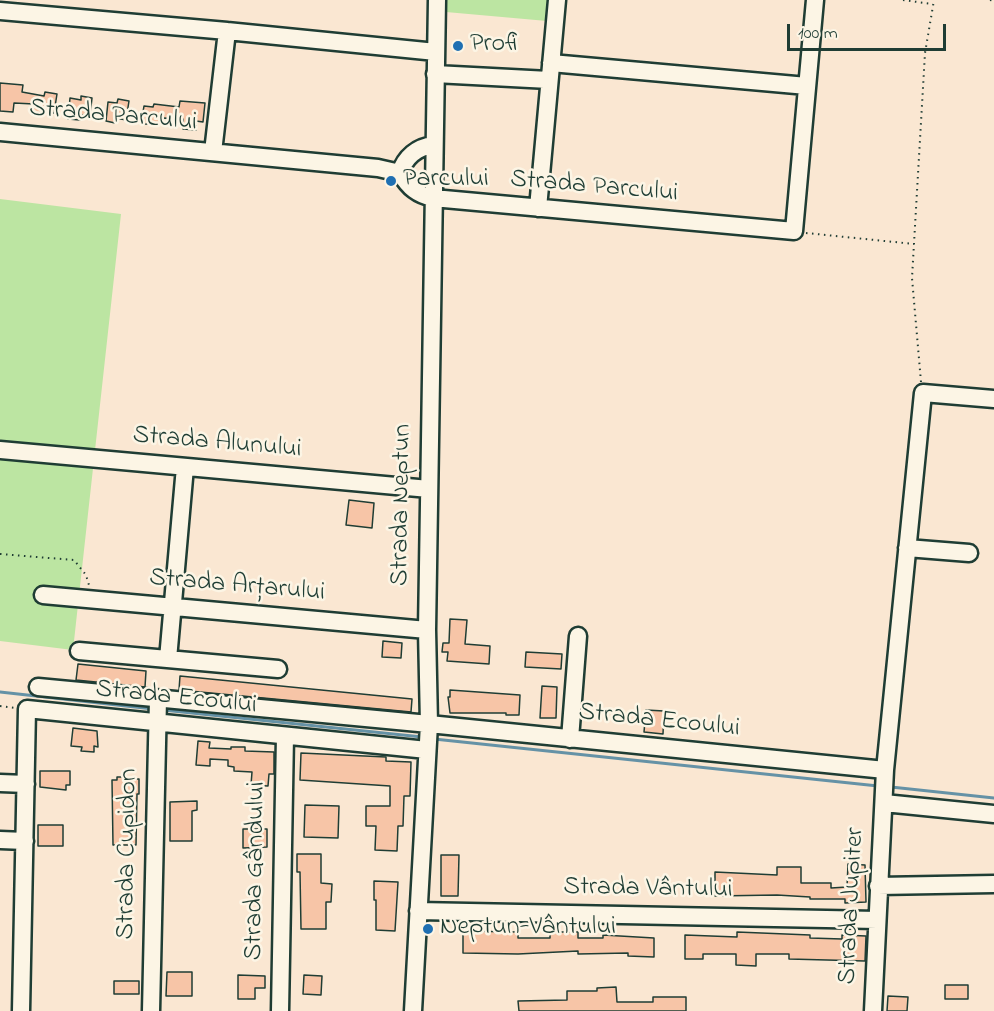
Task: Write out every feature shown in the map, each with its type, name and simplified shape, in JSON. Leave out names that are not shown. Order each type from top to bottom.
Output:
[{"type":"street","name":"Strada Neptun","points":[[413,1011],[428,737],[427,630],[437,0]]},
{"type":"street","points":[[538,208],[556,0]]},
{"type":"street","points":[[794,231],[815,0]]},
{"type":"street","points":[[0,11],[436,52]]},
{"type":"street","points":[[213,152],[227,31]]},
{"type":"street","points":[[551,63],[807,86]]},
{"type":"street","points":[[435,74],[549,80]]},
{"type":"street","name":"Strada Parcului","points":[[0,132],[378,168],[400,173],[406,183],[420,195],[434,198],[794,231]]},
{"type":"street","points":[[400,173],[403,163],[413,153],[426,146],[434,145]]},
{"type":"street","points":[[923,393],[994,399]]},
{"type":"street","name":"Strada Jupiter","points":[[873,1011],[885,770],[923,393]]},
{"type":"street","name":"Strada Alunului","points":[[0,450],[429,489]]},
{"type":"street","points":[[168,659],[185,467]]},
{"type":"street","points":[[907,548],[969,553]]},
{"type":"street","name":"Strada Arțarului","points":[[43,595],[427,630]]},
{"type":"street","points":[[570,739],[578,636]]},
{"type":"street","points":[[79,651],[278,669]]},
{"type":"street","points":[[38,687],[157,711],[428,737]]},
{"type":"street","name":"Strada Ecoului","points":[[26,784],[27,709],[157,711],[285,736],[570,739],[885,770]]},
{"type":"street","name":"Strada Cupidon","points":[[151,1011],[157,711]]},
{"type":"street","name":"Strada Gândului","points":[[280,1009],[285,736]]},
{"type":"street","points":[[0,783],[26,784],[21,1011]]},
{"type":"street","points":[[884,803],[994,814]]},
{"type":"street","points":[[0,840],[25,841]]},
{"type":"street","points":[[878,886],[994,884]]},
{"type":"street","name":"Strada Vântului","points":[[418,911],[877,920]]},
{"type":"path","points":[[903,0],[932,4]]},
{"type":"path","points":[[923,393],[917,354],[916,308],[912,278],[925,53],[934,0]]},
{"type":"path","points":[[794,231],[914,244]]},
{"type":"path","points":[[0,554],[74,560],[86,575],[92,599]]},
{"type":"green space","points":[[447,0],[549,0],[547,21],[446,12]]},
{"type":"green space","points":[[0,199],[121,214],[73,650],[0,641]]},
{"type":"building","points":[[0,83],[23,85],[22,92],[44,96],[45,92],[57,94],[54,113],[43,112],[43,115],[32,113],[34,104],[14,103],[13,112],[0,111]]},
{"type":"building","points":[[81,96],[92,98],[90,116],[81,115],[80,120],[68,119],[70,98],[81,100]]},
{"type":"building","points":[[118,99],[129,101],[126,120],[116,118],[115,123],[106,121],[108,102],[117,103]]},
{"type":"building","points":[[180,101],[205,103],[203,122],[196,121],[196,130],[183,129],[183,119],[163,118],[163,124],[141,124],[144,106],[153,107],[154,104],[179,107]]},
{"type":"building","points":[[349,500],[374,503],[372,528],[346,525]]},
{"type":"building","points":[[450,619],[467,620],[465,644],[490,646],[489,664],[447,661],[448,652],[442,652],[443,643],[449,643]]},
{"type":"building","points":[[383,641],[402,643],[401,658],[382,657]]},
{"type":"building","points":[[526,652],[562,654],[561,669],[525,667]]},
{"type":"building","points":[[78,664],[146,671],[145,687],[76,680]]},
{"type":"building","points":[[180,676],[412,699],[411,712],[179,690]]},
{"type":"building","points":[[542,686],[557,687],[556,718],[540,718]]},
{"type":"building","points":[[450,690],[520,695],[519,715],[450,713],[448,697],[450,697]]},
{"type":"building","points":[[646,710],[664,711],[663,734],[644,732]]},
{"type":"building","points":[[73,728],[97,731],[98,747],[94,746],[94,752],[81,751],[82,747],[71,746]]},
{"type":"building","points":[[198,741],[210,742],[209,748],[245,747],[245,751],[274,752],[274,774],[269,774],[268,786],[251,785],[252,772],[234,771],[234,767],[228,766],[228,760],[210,759],[210,766],[196,765]]},
{"type":"building","points":[[301,753],[386,757],[386,761],[411,762],[410,796],[404,796],[403,826],[398,826],[397,851],[375,850],[376,826],[366,826],[366,806],[390,806],[390,786],[300,780]]},
{"type":"building","points":[[40,771],[70,771],[70,785],[66,785],[66,790],[40,787]]},
{"type":"building","points":[[117,777],[139,779],[136,845],[113,845],[112,780],[117,780]]},
{"type":"building","points":[[197,801],[197,810],[192,811],[192,841],[170,841],[170,802]]},
{"type":"building","points":[[305,805],[339,806],[338,838],[304,837]]},
{"type":"building","points":[[38,825],[63,825],[63,846],[38,846]]},
{"type":"building","points":[[243,829],[267,829],[267,847],[243,848]]},
{"type":"building","points":[[297,854],[321,854],[321,883],[332,884],[331,902],[326,902],[326,929],[301,929],[300,872],[297,872]]},
{"type":"building","points":[[441,855],[459,855],[458,896],[441,896]]},
{"type":"building","points":[[848,864],[865,865],[866,902],[845,903],[845,899],[810,899],[810,897],[777,895],[715,896],[715,872],[777,875],[777,867],[801,867],[801,883],[831,883],[831,888],[847,887]]},
{"type":"building","points":[[374,881],[398,882],[395,931],[376,930]]},
{"type":"building","points":[[463,931],[518,932],[518,938],[550,938],[550,932],[578,932],[578,938],[603,938],[603,935],[654,938],[654,957],[628,956],[628,953],[578,954],[578,951],[518,954],[463,953]]},
{"type":"building","points":[[737,932],[810,935],[810,938],[842,939],[842,935],[866,936],[865,961],[789,959],[789,954],[756,954],[756,966],[736,965],[736,954],[703,954],[703,959],[685,959],[685,935],[737,937]]},
{"type":"building","points":[[167,972],[192,972],[192,996],[166,996]]},
{"type":"building","points":[[238,975],[265,976],[265,988],[255,988],[255,999],[238,999]]},
{"type":"building","points":[[304,975],[322,976],[321,995],[303,994]]},
{"type":"building","points":[[114,981],[139,981],[139,994],[114,994]]},
{"type":"building","points":[[945,985],[968,985],[968,999],[945,999]]},
{"type":"building","points":[[616,987],[617,1002],[653,1002],[653,997],[686,997],[686,1011],[519,1011],[518,1001],[567,1000],[567,991],[597,991],[597,988]]},
{"type":"building","points":[[888,996],[908,997],[907,1011],[887,1011]]},
{"type":"waterway","points":[[0,692],[153,709]]},
{"type":"waterway","points":[[163,710],[422,737]]},
{"type":"waterway","points":[[434,739],[878,786]]},
{"type":"waterway","points":[[891,787],[994,798]]},
{"type":"place","name":"Profi","points":[[458,46]]},
{"type":"place","name":"Parcului","points":[[391,181]]},
{"type":"place","name":"Neptun-Vântului","points":[[428,929]]}]
